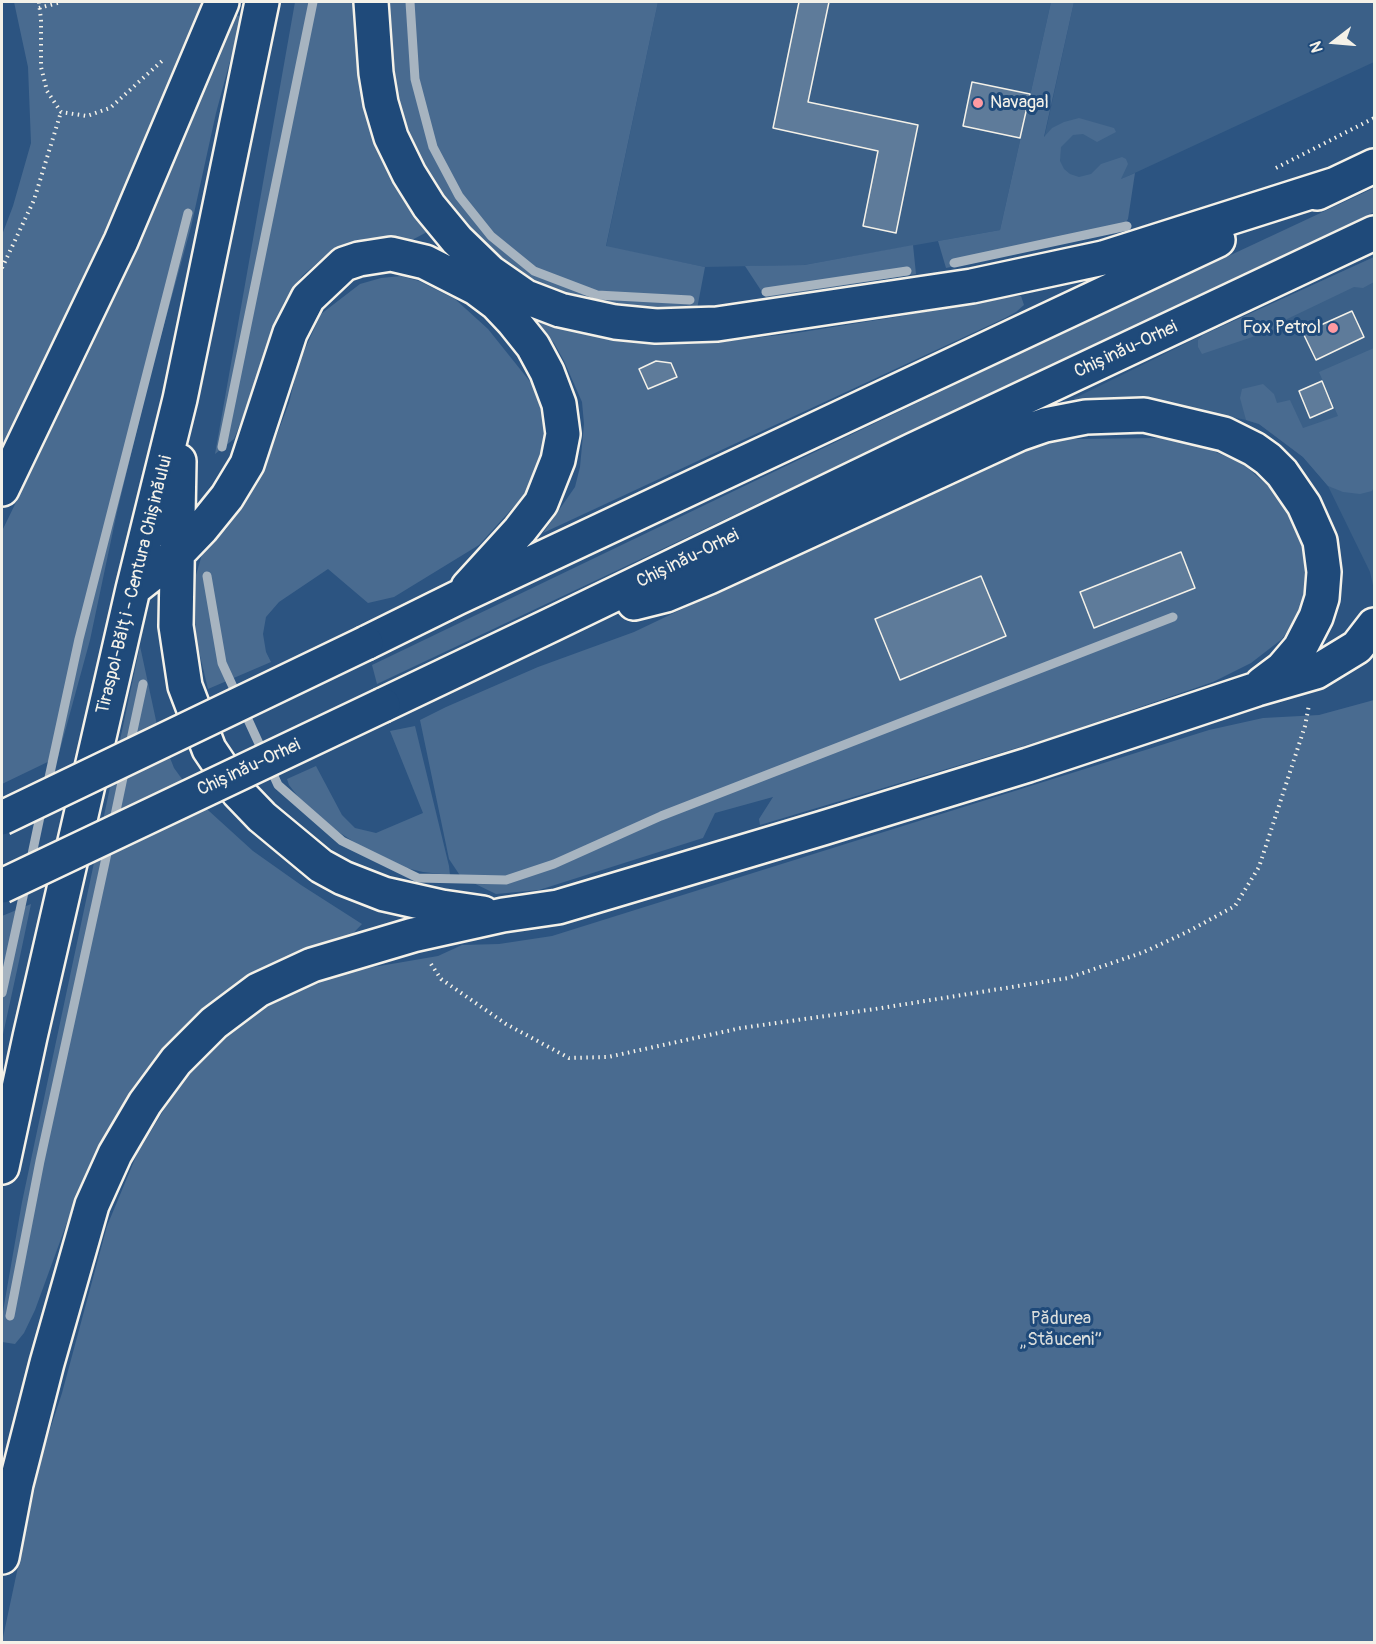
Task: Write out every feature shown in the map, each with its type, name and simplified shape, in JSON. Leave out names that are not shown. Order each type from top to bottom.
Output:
[{"type":"highway","points":[[2,489],[121,241],[222,2]]},
{"type":"highway","name":"Tiraspol-Bălți - Centura Chișinăului","points":[[2,1167],[133,589],[180,399],[262,2]]},
{"type":"highway","points":[[371,2],[376,74],[381,103],[391,137],[409,174],[429,206],[457,240],[490,272],[526,297],[560,310],[615,322],[656,326],[717,324],[972,286],[1103,258],[1336,184]]},
{"type":"highway","points":[[2,818],[457,598],[1374,166]]},
{"type":"highway","name":"Chișinău-Orhei","points":[[2,886],[554,624],[912,450],[1374,234]]},
{"type":"highway","points":[[133,589],[176,555],[202,528],[227,497],[247,464],[290,333],[308,298],[344,264],[391,254],[424,261],[476,288],[496,303],[533,346],[547,372],[559,404],[563,434],[558,460],[541,503],[520,530],[457,598]]},
{"type":"highway","points":[[180,399],[176,626],[185,686],[209,749],[238,792],[262,817],[321,866],[343,878],[384,894],[442,907],[503,915]]},
{"type":"highway","points":[[554,624],[666,595],[710,577],[1011,438],[1045,425],[1086,417],[1144,415],[1224,434],[1268,459],[1282,473],[1305,505],[1320,541],[1324,572],[1322,598],[1316,617],[1300,648],[1282,669],[1257,688]]},
{"type":"highway","points":[[2,1557],[9,1482],[47,1363],[92,1206],[116,1154],[145,1102],[176,1061],[214,1023],[258,990],[312,965],[413,935],[503,915],[558,907],[1028,765],[1257,688],[1316,672],[1357,647],[1374,625]]},
{"type":"path","points":[[2,268],[34,200],[61,112],[48,91],[41,67],[39,2]]},
{"type":"path","points":[[39,8],[61,2]]},
{"type":"path","points":[[61,112],[87,116],[110,108],[168,55]]},
{"type":"path","points":[[413,935],[441,979],[506,1024],[569,1058],[608,1058],[741,1028],[1068,978],[1144,952],[1187,933],[1235,906],[1258,867],[1305,726],[1316,672]]},
{"type":"shaded area","points":[[658,2],[1051,2],[1000,230],[804,265],[705,267],[606,247]]},
{"type":"shaded area","points":[[1074,2],[1374,2],[1374,62],[1083,197],[1040,157]]},
{"type":"shaded area","name":"Fox Petrol","points":[[1374,257],[1374,590],[1370,572],[1328,486],[1303,457],[1259,424],[1150,400],[1073,399],[1203,335]]},
{"type":"green space","points":[[14,2],[202,2],[92,265],[2,454],[2,235],[31,143],[28,67]]},
{"type":"green space","points":[[295,2],[356,2],[369,125],[383,162],[402,196],[427,232],[412,240],[369,238],[347,244],[324,257],[302,276],[284,302],[272,330],[234,439],[215,454]]},
{"type":"green space","points":[[390,2],[658,2],[606,246],[705,267],[697,309],[667,311],[637,309],[594,301],[540,285],[485,250],[444,201],[425,168],[408,128],[395,92]]},
{"type":"green space","points":[[1051,2],[1074,2],[1044,137],[1052,128],[1079,118],[1114,128],[1116,132],[1097,142],[1083,134],[1073,135],[1061,147],[1060,161],[1064,169],[1079,177],[1091,174],[1101,164],[1122,157],[1126,159],[1128,164],[1121,179],[1135,173],[1128,219],[1122,228],[1085,239],[946,268],[938,241],[1000,230]]},
{"type":"green space","points":[[234,14],[239,16],[240,24],[216,113],[191,227],[151,372],[117,512],[90,640],[58,757],[2,784],[2,531],[90,350],[185,133]]},
{"type":"green space","points":[[1374,188],[1374,212],[377,684],[372,665],[1021,353]]},
{"type":"green space","points":[[913,245],[916,274],[766,298],[745,266],[804,265]]},
{"type":"green space","points":[[1374,257],[1374,282],[1363,288],[1354,287],[1283,321],[1279,328],[1202,354],[1198,347],[1198,340],[1203,335]]},
{"type":"green space","points":[[401,276],[419,281],[455,299],[488,329],[536,389],[546,428],[543,453],[528,491],[479,545],[394,597],[368,603],[328,569],[279,602],[266,617],[263,634],[266,652],[271,662],[208,689],[195,635],[196,575],[203,551],[226,529],[262,474],[289,403],[299,362],[321,314],[360,284],[381,278]]},
{"type":"green space","points":[[1021,296],[1024,305],[1005,318],[543,533],[575,487],[580,467],[584,424],[582,402],[564,361],[554,343],[533,319],[606,339],[681,344],[721,342],[796,333],[1002,297]]},
{"type":"green space","points":[[1374,348],[1374,487],[1372,491],[1360,494],[1343,492],[1328,486],[1303,457],[1259,424],[1246,420],[1240,398],[1242,389],[1263,384],[1274,394],[1277,403],[1290,400],[1303,428],[1338,416],[1319,372]]},
{"type":"green space","points":[[1066,434],[1075,439],[1160,438],[1206,448],[1242,463],[1285,501],[1305,541],[1309,570],[1303,609],[1282,639],[1251,663],[1213,682],[1050,738],[760,825],[759,819],[773,797],[715,813],[703,838],[539,890],[496,894],[461,877],[449,859],[420,720],[538,667],[634,632],[995,460]]},
{"type":"green space","points":[[140,646],[157,725],[174,768],[198,801],[253,851],[362,924],[341,946],[288,963],[98,1154],[69,1217],[35,1310],[24,1333],[15,1344],[2,1342],[2,1317],[22,1202]]},
{"type":"green space","name":"Pădurea „Stăuceni”","points":[[1374,700],[1374,1642],[2,1642],[42,1454],[62,1393],[107,1226],[137,1154],[182,1080],[225,1028],[291,991],[333,974],[438,956],[462,945],[499,944],[552,936],[1209,730],[1263,718],[1319,715]]},
{"type":"green space","points":[[415,726],[450,875],[406,868],[357,844],[337,831],[299,798],[287,779],[316,766],[342,815],[355,828],[376,833],[423,813],[390,731]]},
{"type":"green space","points":[[31,904],[19,961],[2,1039],[2,916]]},
{"type":"building","points":[[799,2],[829,2],[808,102],[918,125],[896,233],[863,226],[878,151],[773,128]]},
{"type":"building","points":[[972,82],[1030,94],[1020,138],[963,126]]},
{"type":"building","points":[[1352,311],[1364,337],[1316,360],[1303,333]]},
{"type":"building","points":[[656,361],[671,363],[677,377],[648,389],[639,369]]},
{"type":"building","points":[[1322,381],[1333,408],[1310,418],[1299,391]]},
{"type":"building","points":[[1181,552],[1195,588],[1094,628],[1080,592]]},
{"type":"building","points":[[981,576],[1006,636],[900,680],[875,619]]},
{"type":"waterway","points":[[222,447],[313,2]]},
{"type":"waterway","points":[[410,2],[415,79],[433,147],[459,196],[491,236],[534,271],[597,295],[690,300]]},
{"type":"waterway","points":[[47,787],[79,639],[188,213]]},
{"type":"waterway","points":[[954,263],[1127,226]]},
{"type":"waterway","points":[[766,292],[907,271]]},
{"type":"waterway","points":[[207,576],[222,663],[278,785],[342,841],[418,878],[506,880],[554,864],[661,816],[1173,617]]},
{"type":"waterway","points":[[129,749],[143,684]]},
{"type":"waterway","points":[[113,825],[125,768]]},
{"type":"waterway","points":[[30,864],[42,807]]},
{"type":"waterway","points":[[10,1316],[40,1161],[109,844]]},
{"type":"waterway","points":[[2,993],[26,883]]},
{"type":"place","name":"Navagal","points":[[978,103]]},
{"type":"place","name":"Fox Petrol","points":[[1333,328]]}]
